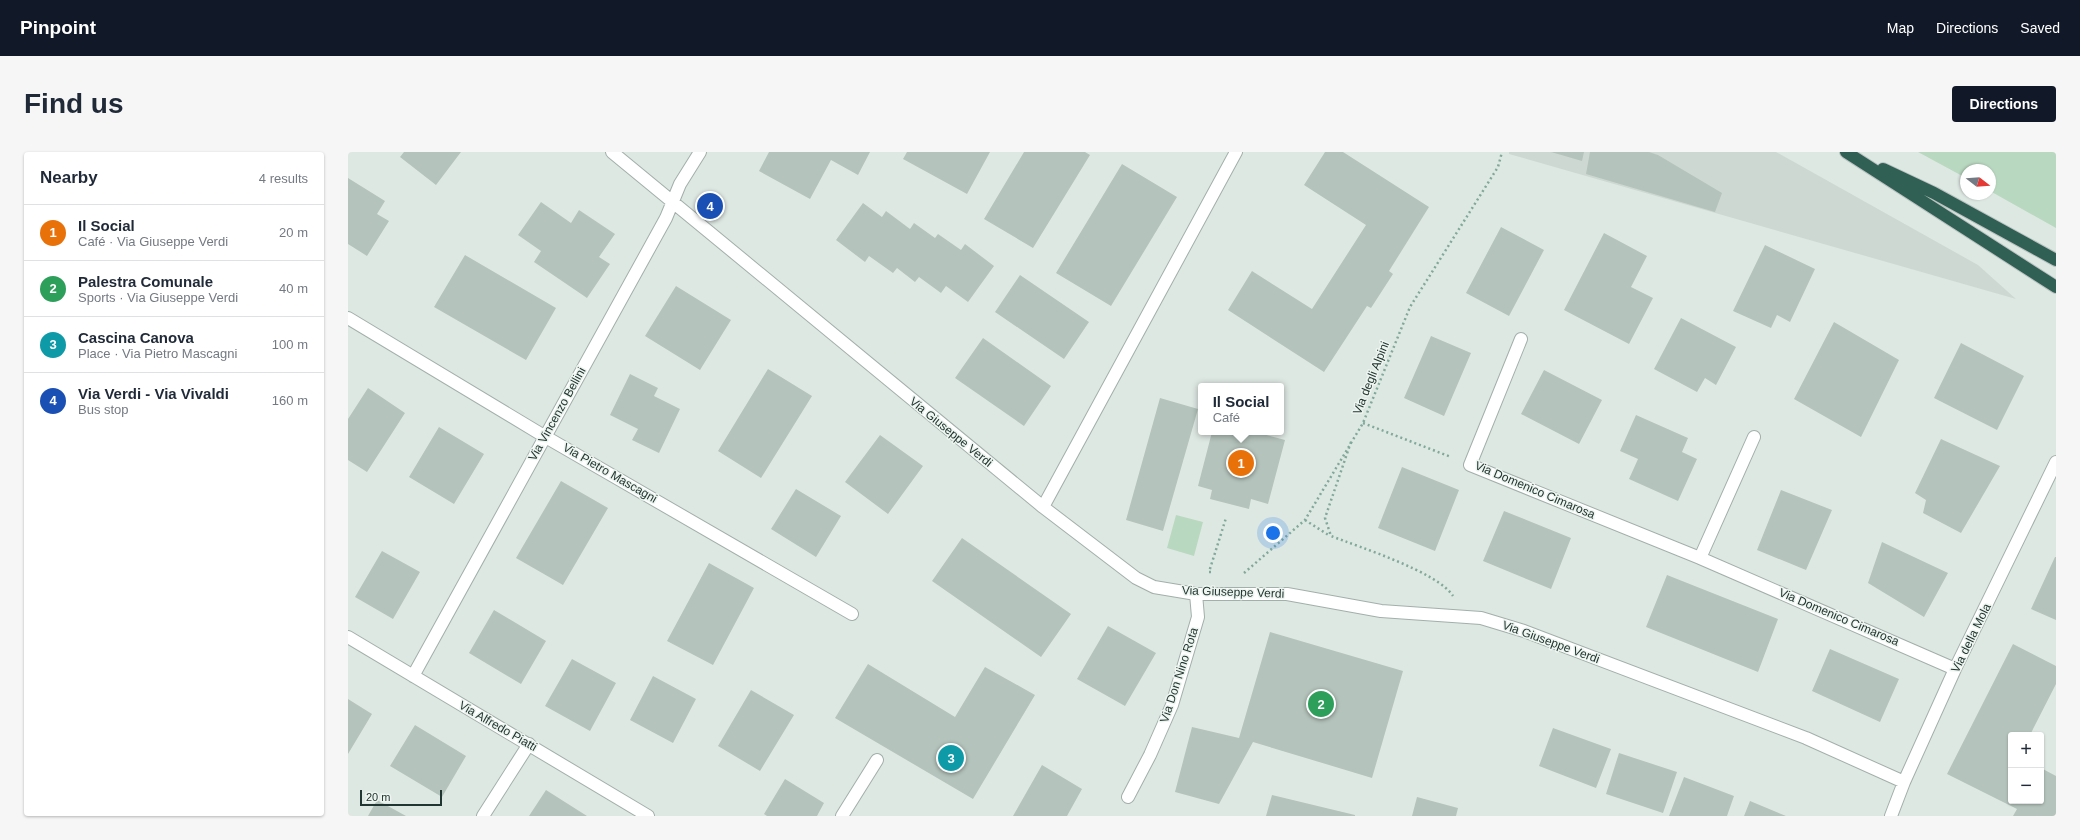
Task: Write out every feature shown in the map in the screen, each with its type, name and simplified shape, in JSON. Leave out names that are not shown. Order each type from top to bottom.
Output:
[{"type":"highway","points":[[1847,152],[1934,192],[2056,258]]},
{"type":"highway","points":[[1847,152],[2056,287]]},
{"type":"street","name":"Via Giuseppe Verdi","points":[[612,152],[1042,507],[1136,578],[1154,587],[1196,594],[1287,594],[1381,611],[1481,618],[1524,631],[1806,738],[1904,782]]},
{"type":"street","name":"Via Vincenzo Bellini","points":[[413,676],[544,436],[666,218],[672,201],[700,152]]},
{"type":"street","points":[[1042,507],[1236,152]]},
{"type":"street","name":"Via Pietro Mascagni","points":[[348,318],[544,436],[852,614]]},
{"type":"street","name":"Via Domenico Cimarosa","points":[[1521,339],[1470,465],[1700,558],[1956,669]]},
{"type":"street","points":[[1700,558],[1754,437]]},
{"type":"street","name":"Via della Mola","points":[[1891,816],[1904,782],[1956,669],[2056,462]]},
{"type":"street","name":"Via Don Nino Rota","points":[[1128,797],[1150,756],[1172,705],[1198,617],[1196,594]]},
{"type":"street","name":"Via Alfredo Piatti","points":[[348,637],[648,816]]},
{"type":"street","points":[[483,816],[529,744]]},
{"type":"street","points":[[842,816],[877,760]]},
{"type":"path","name":"Via degli Alpini","points":[[1240,594],[1241,575],[1304,520],[1353,437],[1363,423],[1410,307],[1498,167],[1502,152]]},
{"type":"path","points":[[1363,423],[1470,465]]},
{"type":"path","points":[[1331,536],[1324,518],[1353,437]]},
{"type":"path","points":[[1215,573],[1209,572],[1226,518]]},
{"type":"path","points":[[1304,520],[1331,536],[1419,571],[1449,590],[1466,617]]},
{"type":"shaded area","points":[[1509,152],[1776,152],[1978,265],[2016,299],[1509,154]]},
{"type":"green space","points":[[1918,152],[2056,152],[2056,228],[1996,194],[1996,164],[1960,164],[1960,175]]},
{"type":"green space","points":[[1176,515],[1203,522],[1194,556],[1167,548]]},
{"type":"building","points":[[404,152],[461,152],[436,185],[400,157]]},
{"type":"building","points":[[769,152],[870,152],[858,175],[831,160],[810,199],[759,171]]},
{"type":"building","points":[[907,152],[990,152],[967,194],[903,159]]},
{"type":"building","points":[[1024,152],[1085,152],[1090,155],[1033,248],[984,219]]},
{"type":"building","points":[[1325,152],[1343,152],[1429,207],[1389,271],[1393,274],[1371,308],[1367,306],[1324,372],[1228,310],[1252,271],[1312,309],[1366,225],[1304,185]]},
{"type":"building","points":[[1551,152],[1584,152],[1582,161]]},
{"type":"building","points":[[1590,152],[1649,152],[1658,155],[1722,193],[1715,212],[1586,174]]},
{"type":"building","points":[[1122,164],[1177,197],[1111,306],[1056,273]]},
{"type":"building","points":[[348,178],[385,201],[377,214],[389,221],[367,256],[348,244]]},
{"type":"building","points":[[541,202],[571,223],[579,210],[615,234],[599,257],[610,264],[587,298],[534,262],[541,251],[518,235]]},
{"type":"building","points":[[863,203],[882,217],[886,211],[910,229],[914,223],[935,238],[938,234],[961,250],[965,244],[994,266],[968,302],[946,286],[941,293],[919,277],[915,282],[897,268],[893,273],[869,256],[865,262],[836,240]]},
{"type":"building","points":[[1501,227],[1544,250],[1509,316],[1466,293]]},
{"type":"building","points":[[1604,233],[1647,256],[1631,287],[1653,298],[1629,344],[1564,310]]},
{"type":"building","points":[[1765,245],[1815,269],[1790,322],[1777,315],[1771,328],[1733,311]]},
{"type":"building","points":[[465,255],[556,308],[526,360],[434,307]]},
{"type":"building","points":[[1020,275],[1089,322],[1064,359],[995,312]]},
{"type":"building","points":[[676,286],[731,320],[700,370],[645,336]]},
{"type":"building","points":[[1681,318],[1736,347],[1716,385],[1705,378],[1697,392],[1654,369]]},
{"type":"building","points":[[1834,322],[1899,360],[1861,437],[1794,399]]},
{"type":"building","points":[[1431,336],[1471,353],[1444,416],[1404,398]]},
{"type":"building","points":[[983,338],[1051,386],[1024,426],[955,378]]},
{"type":"building","points":[[1961,343],[2024,376],[1997,430],[1934,398]]},
{"type":"building","points":[[768,369],[812,396],[761,478],[718,451]]},
{"type":"building","points":[[1544,370],[1602,400],[1579,444],[1521,414]]},
{"type":"building","points":[[630,374],[658,388],[654,396],[680,409],[659,453],[632,440],[638,429],[610,415]]},
{"type":"building","points":[[368,388],[405,413],[367,472],[348,460],[348,419]]},
{"type":"building","points":[[1160,398],[1198,409],[1163,531],[1126,520]]},
{"type":"building","points":[[1636,415],[1688,438],[1682,452],[1697,459],[1678,501],[1629,479],[1638,459],[1620,451]]},
{"type":"building","points":[[439,427],[484,454],[454,504],[409,477]]},
{"type":"building","points":[[880,435],[923,466],[888,514],[845,482]]},
{"type":"building","points":[[1211,435],[1266,435],[1285,440],[1268,504],[1251,499],[1249,509],[1210,499],[1212,490],[1198,486]]},
{"type":"building","points":[[1941,439],[2000,466],[1961,533],[1923,513],[1926,500],[1915,493]]},
{"type":"building","points":[[1402,467],[1459,490],[1435,551],[1378,528]]},
{"type":"building","points":[[561,481],[608,508],[563,585],[516,558]]},
{"type":"building","points":[[796,489],[841,516],[816,557],[771,529]]},
{"type":"building","points":[[1781,490],[1832,510],[1806,570],[1757,550]]},
{"type":"building","points":[[1504,511],[1571,538],[1551,589],[1483,561]]},
{"type":"building","points":[[962,538],[1071,614],[1041,657],[932,581]]},
{"type":"building","points":[[1882,542],[1948,573],[1924,617],[1868,583]]},
{"type":"building","points":[[382,551],[420,572],[393,619],[355,597]]},
{"type":"building","points":[[2056,557],[2056,620],[2031,609]]},
{"type":"building","points":[[709,563],[754,588],[713,665],[667,641]]},
{"type":"building","points":[[1667,575],[1778,619],[1758,672],[1646,627]]},
{"type":"building","points":[[494,610],[546,641],[521,684],[469,653]]},
{"type":"building","points":[[1108,626],[1156,653],[1125,706],[1077,679]]},
{"type":"building","points":[[1270,632],[1403,671],[1372,778],[1253,742],[1219,804],[1175,792],[1192,727],[1239,738]]},
{"type":"building","points":[[2013,644],[2056,666],[2056,684],[2032,732],[2008,732],[2008,804],[2044,804],[2044,770],[2056,776],[2056,816],[2013,816],[2017,809],[1947,774]]},
{"type":"building","points":[[1830,649],[1899,679],[1880,722],[1812,691]]},
{"type":"building","points":[[572,659],[616,683],[590,731],[545,706]]},
{"type":"building","points":[[868,664],[955,717],[985,667],[1035,695],[973,799],[835,718]]},
{"type":"building","points":[[653,676],[696,699],[673,743],[630,720]]},
{"type":"building","points":[[751,690],[794,715],[760,771],[718,746]]},
{"type":"building","points":[[348,699],[372,714],[348,754]]},
{"type":"building","points":[[415,725],[466,756],[442,797],[390,766]]},
{"type":"building","points":[[1553,728],[1611,749],[1596,788],[1539,766]]},
{"type":"building","points":[[1619,753],[1677,772],[1663,813],[1606,794]]},
{"type":"building","points":[[1042,765],[1082,789],[1067,816],[1013,816]]},
{"type":"building","points":[[1684,777],[1734,796],[1727,816],[1669,816]]},
{"type":"building","points":[[785,779],[824,803],[817,816],[767,816],[764,814]]},
{"type":"building","points":[[546,790],[587,816],[529,816]]},
{"type":"building","points":[[1272,795],[1355,815],[1355,816],[1266,816]]},
{"type":"building","points":[[1417,797],[1458,808],[1456,816],[1412,816]]},
{"type":"building","points":[[377,800],[406,816],[368,816]]},
{"type":"building","points":[[1750,801],[1786,816],[1744,816]]},
{"type":"place","name":"Via Verdi - Via Vivaldi","points":[[710,206]]},
{"type":"place","name":"Il Social","points":[[1241,463]]},
{"type":"place","name":"Palestra Comunale","points":[[1321,704]]},
{"type":"place","name":"Cascina Canova","points":[[951,758]]}]
